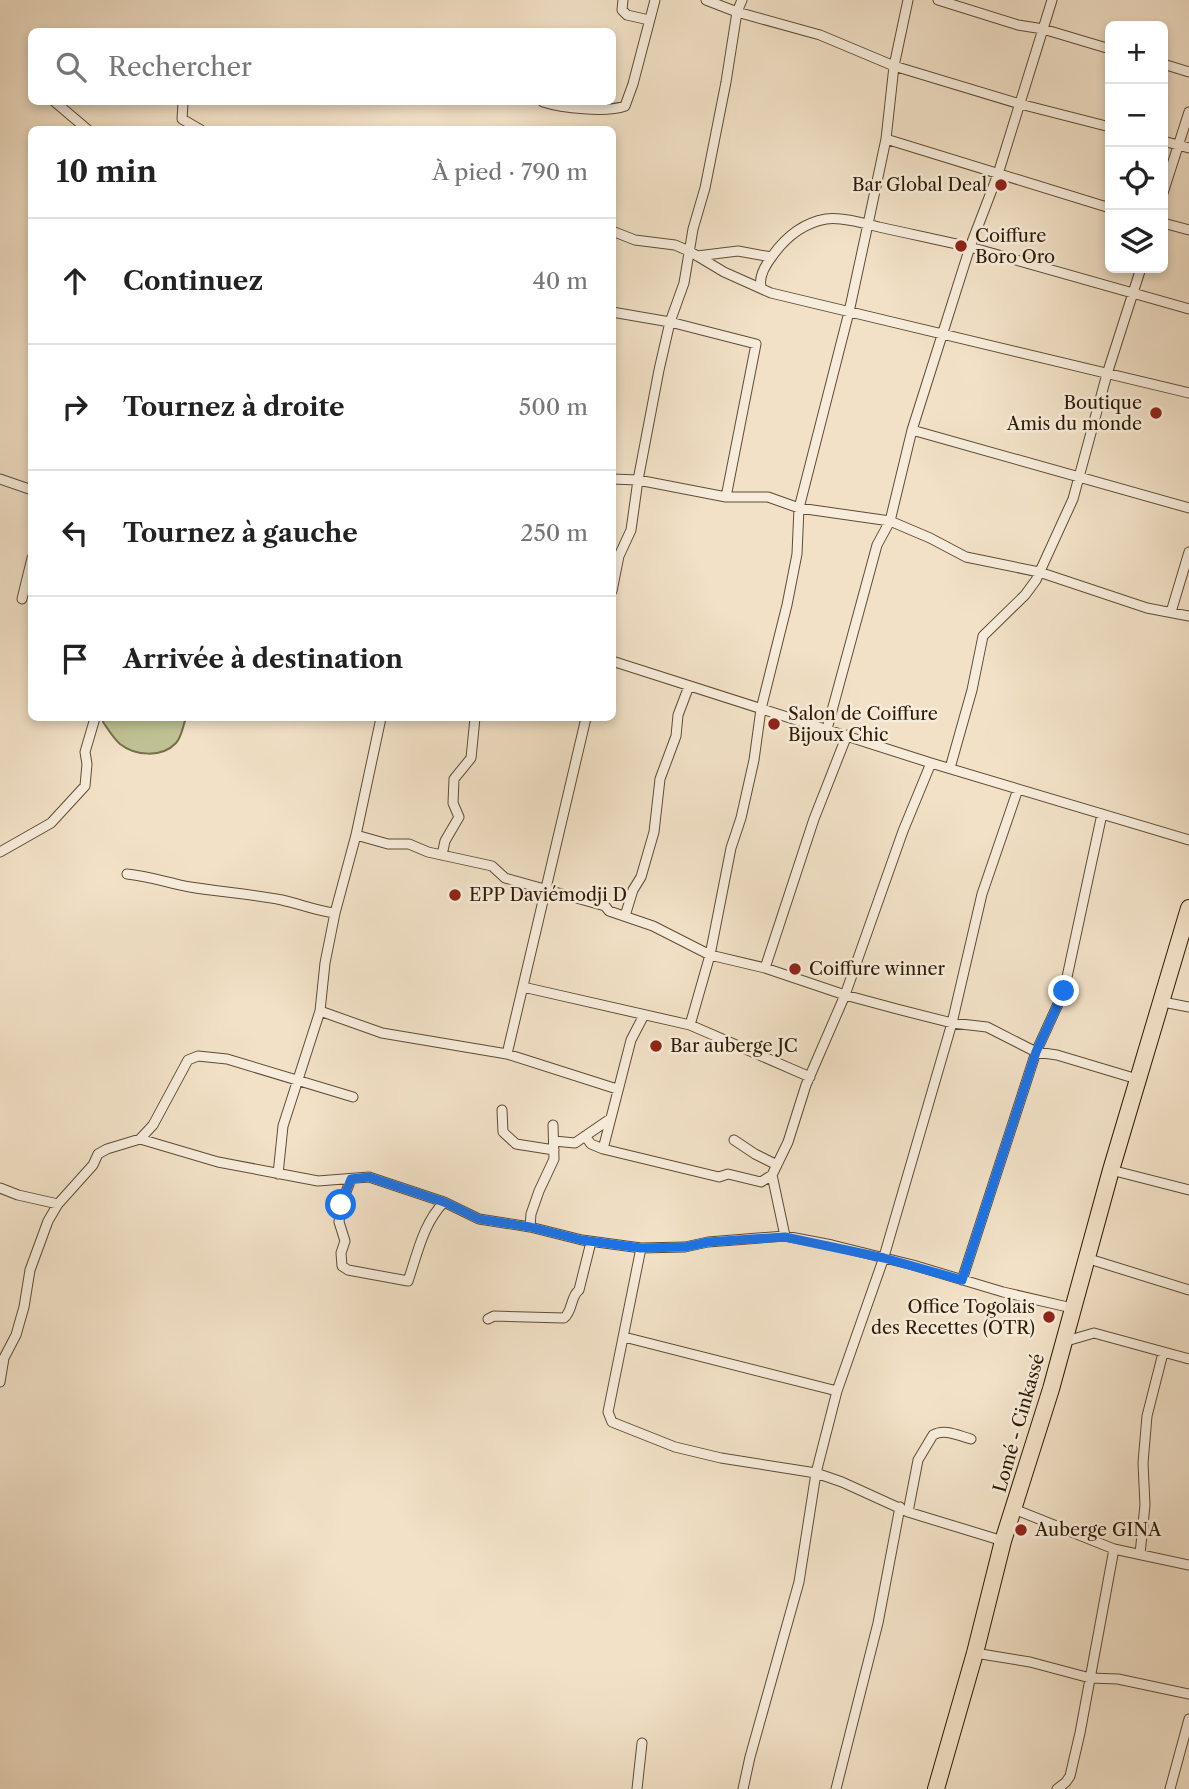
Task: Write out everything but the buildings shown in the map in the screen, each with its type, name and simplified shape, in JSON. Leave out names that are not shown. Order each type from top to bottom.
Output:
[{"type":"highway","name":"Lomé - Cinkassé","points":[[936,1789],[975,1653],[1003,1541],[1189,908]]},
{"type":"street","points":[[623,0],[622,10],[627,15],[649,20]]},
{"type":"street","points":[[554,105],[585,108],[625,106],[655,0]]},
{"type":"street","points":[[706,0],[737,12],[820,35],[894,66],[1020,104],[1105,126]]},
{"type":"street","points":[[616,571],[619,556],[631,530],[638,480],[670,322],[693,253],[693,229],[705,188],[737,12],[742,0]]},
{"type":"street","points":[[938,0],[1018,25],[1044,29],[1105,47]]},
{"type":"street","points":[[827,729],[877,545],[890,521],[912,430],[941,332],[998,174],[1052,0]]},
{"type":"street","points":[[690,1025],[710,955],[731,848],[754,760],[761,709],[788,605],[797,554],[799,508],[849,312],[886,139],[894,66],[910,1]]},
{"type":"street","points":[[1168,66],[1189,72]]},
{"type":"street","points":[[59,105],[83,126]]},
{"type":"street","points":[[183,105],[182,120],[193,126]]},
{"type":"street","points":[[1168,177],[1189,112]]},
{"type":"street","points":[[886,139],[1105,206]]},
{"type":"street","points":[[1168,142],[1189,148]]},
{"type":"street","points":[[762,289],[761,275],[785,240],[804,225],[827,219],[868,224],[970,247],[1189,309]]},
{"type":"street","points":[[1168,224],[1189,230]]},
{"type":"street","points":[[616,233],[635,240],[675,245],[762,289],[1189,393]]},
{"type":"street","points":[[693,253],[737,251],[771,257]]},
{"type":"street","points":[[950,768],[972,691],[983,636],[1026,595],[1073,499],[1107,374],[1140,273]]},
{"type":"street","points":[[616,313],[670,322],[756,344],[726,496]]},
{"type":"street","points":[[912,430],[1189,508]]},
{"type":"street","points":[[0,479],[28,489]]},
{"type":"street","points":[[616,479],[638,480],[726,496],[768,497],[799,508],[890,521],[966,557],[1039,572],[1147,608],[1189,616]]},
{"type":"street","points":[[1171,612],[1189,552]]},
{"type":"street","points":[[22,599],[28,574]]},
{"type":"street","points":[[616,662],[1189,841]]},
{"type":"street","points":[[625,916],[654,832],[660,779],[676,736],[678,715],[689,686]]},
{"type":"street","points":[[0,852],[51,823],[85,786],[85,752],[94,721]]},
{"type":"street","points":[[278,1174],[283,1126],[320,1011],[325,963],[335,913],[356,835],[380,721]]},
{"type":"street","points":[[442,855],[445,841],[459,817],[453,803],[454,779],[471,758],[475,721]]},
{"type":"street","points":[[507,1054],[585,721]]},
{"type":"street","points":[[765,968],[814,819],[847,735]]},
{"type":"street","points":[[585,1136],[591,1144],[603,1149],[719,1177],[728,1174],[761,1182],[772,1175],[788,1142],[810,1077],[845,995],[902,831],[931,762]]},
{"type":"street","points":[[743,1789],[799,1582],[816,1473],[837,1391],[884,1258],[952,1023],[982,894],[1018,789]]},
{"type":"street","points":[[962,1280],[1036,1052],[1064,991],[1102,814]]},
{"type":"street","points":[[356,835],[388,844],[409,844],[442,855],[492,866],[505,878],[605,906],[609,911],[653,926],[710,955],[765,968],[845,995],[952,1023],[987,1027],[1036,1052],[1057,1055],[1137,1079]]},
{"type":"street","points":[[127,874],[150,876],[197,888],[282,900],[321,912],[335,913]]},
{"type":"street","points":[[523,987],[690,1025],[810,1077]]},
{"type":"street","points":[[1163,1002],[1189,1007]]},
{"type":"street","points":[[320,1011],[382,1033],[507,1054],[617,1089]]},
{"type":"street","points":[[603,1149],[631,1040],[644,1015]]},
{"type":"street","points":[[0,1382],[4,1358],[16,1335],[24,1307],[30,1270],[48,1221],[58,1204],[93,1165],[98,1154],[140,1139],[153,1125],[188,1060],[198,1056],[227,1059],[353,1097]]},
{"type":"street","points":[[502,1110],[503,1132],[516,1144],[554,1146],[575,1143],[610,1119]]},
{"type":"street","points":[[530,1227],[539,1191],[554,1159],[553,1125]]},
{"type":"street","points":[[140,1139],[218,1162],[318,1181],[369,1177],[444,1202],[479,1219],[530,1227],[592,1242],[641,1248],[685,1247],[708,1242],[785,1237],[884,1258],[1003,1293],[1072,1308]]},
{"type":"street","points":[[734,1140],[777,1165]]},
{"type":"street","points":[[1111,1170],[1189,1190]]},
{"type":"street","points":[[772,1175],[785,1237]]},
{"type":"street","points":[[351,1179],[341,1205],[339,1222],[345,1241],[341,1253],[342,1266],[348,1270],[408,1281],[423,1233],[432,1214],[444,1202]]},
{"type":"street","points":[[0,1188],[58,1204]]},
{"type":"street","points":[[488,1319],[494,1316],[564,1318],[568,1315],[575,1293],[579,1290],[592,1242]]},
{"type":"street","points":[[641,1248],[608,1412],[612,1422],[675,1447],[722,1458],[816,1473],[904,1509],[1003,1541]]},
{"type":"street","points":[[1086,1258],[1189,1290]]},
{"type":"street","points":[[1063,1342],[1094,1333],[1189,1359]]},
{"type":"street","points":[[624,1337],[837,1391]]},
{"type":"street","points":[[1140,1554],[1145,1505],[1143,1463],[1147,1416],[1163,1353]]},
{"type":"street","points":[[836,1789],[918,1460],[936,1432],[947,1432],[971,1439]]},
{"type":"street","points":[[1014,1509],[1114,1549],[1189,1565]]},
{"type":"street","points":[[1056,1789],[1070,1776],[1114,1549]]},
{"type":"street","points":[[975,1653],[1030,1662],[1090,1678],[1118,1679],[1189,1694]]},
{"type":"street","points":[[1170,1789],[1189,1719]]},
{"type":"street","points":[[636,1789],[642,1743]]},
{"type":"green space","points":[[185,721],[176,743],[163,751],[148,754],[133,751],[120,744],[103,722]]},
{"type":"place","name":"Bar Global Deal","points":[[1001,185]]},
{"type":"place","name":"Coiffure Boro Oro","points":[[961,246]]},
{"type":"place","name":"Boutique Amis du monde","points":[[1156,413]]},
{"type":"place","name":"Salon de Coiffure Bijoux Chic","points":[[774,724]]},
{"type":"place","name":"EPP Daviémodji D","points":[[455,895]]},
{"type":"place","name":"Coiffure winner","points":[[795,969]]},
{"type":"place","name":"Bar auberge JC","points":[[656,1046]]},
{"type":"place","name":"Office Togolais des Recettes (OTR)","points":[[1049,1317]]},
{"type":"place","name":"Auberge GINA","points":[[1021,1530]]},
{"type":"route","points":[[341,1205],[351,1179],[369,1177],[444,1202],[479,1219],[530,1227],[582,1240],[641,1248],[685,1247],[708,1242],[785,1237],[832,1245],[962,1280],[1036,1052],[1064,991]]}]
